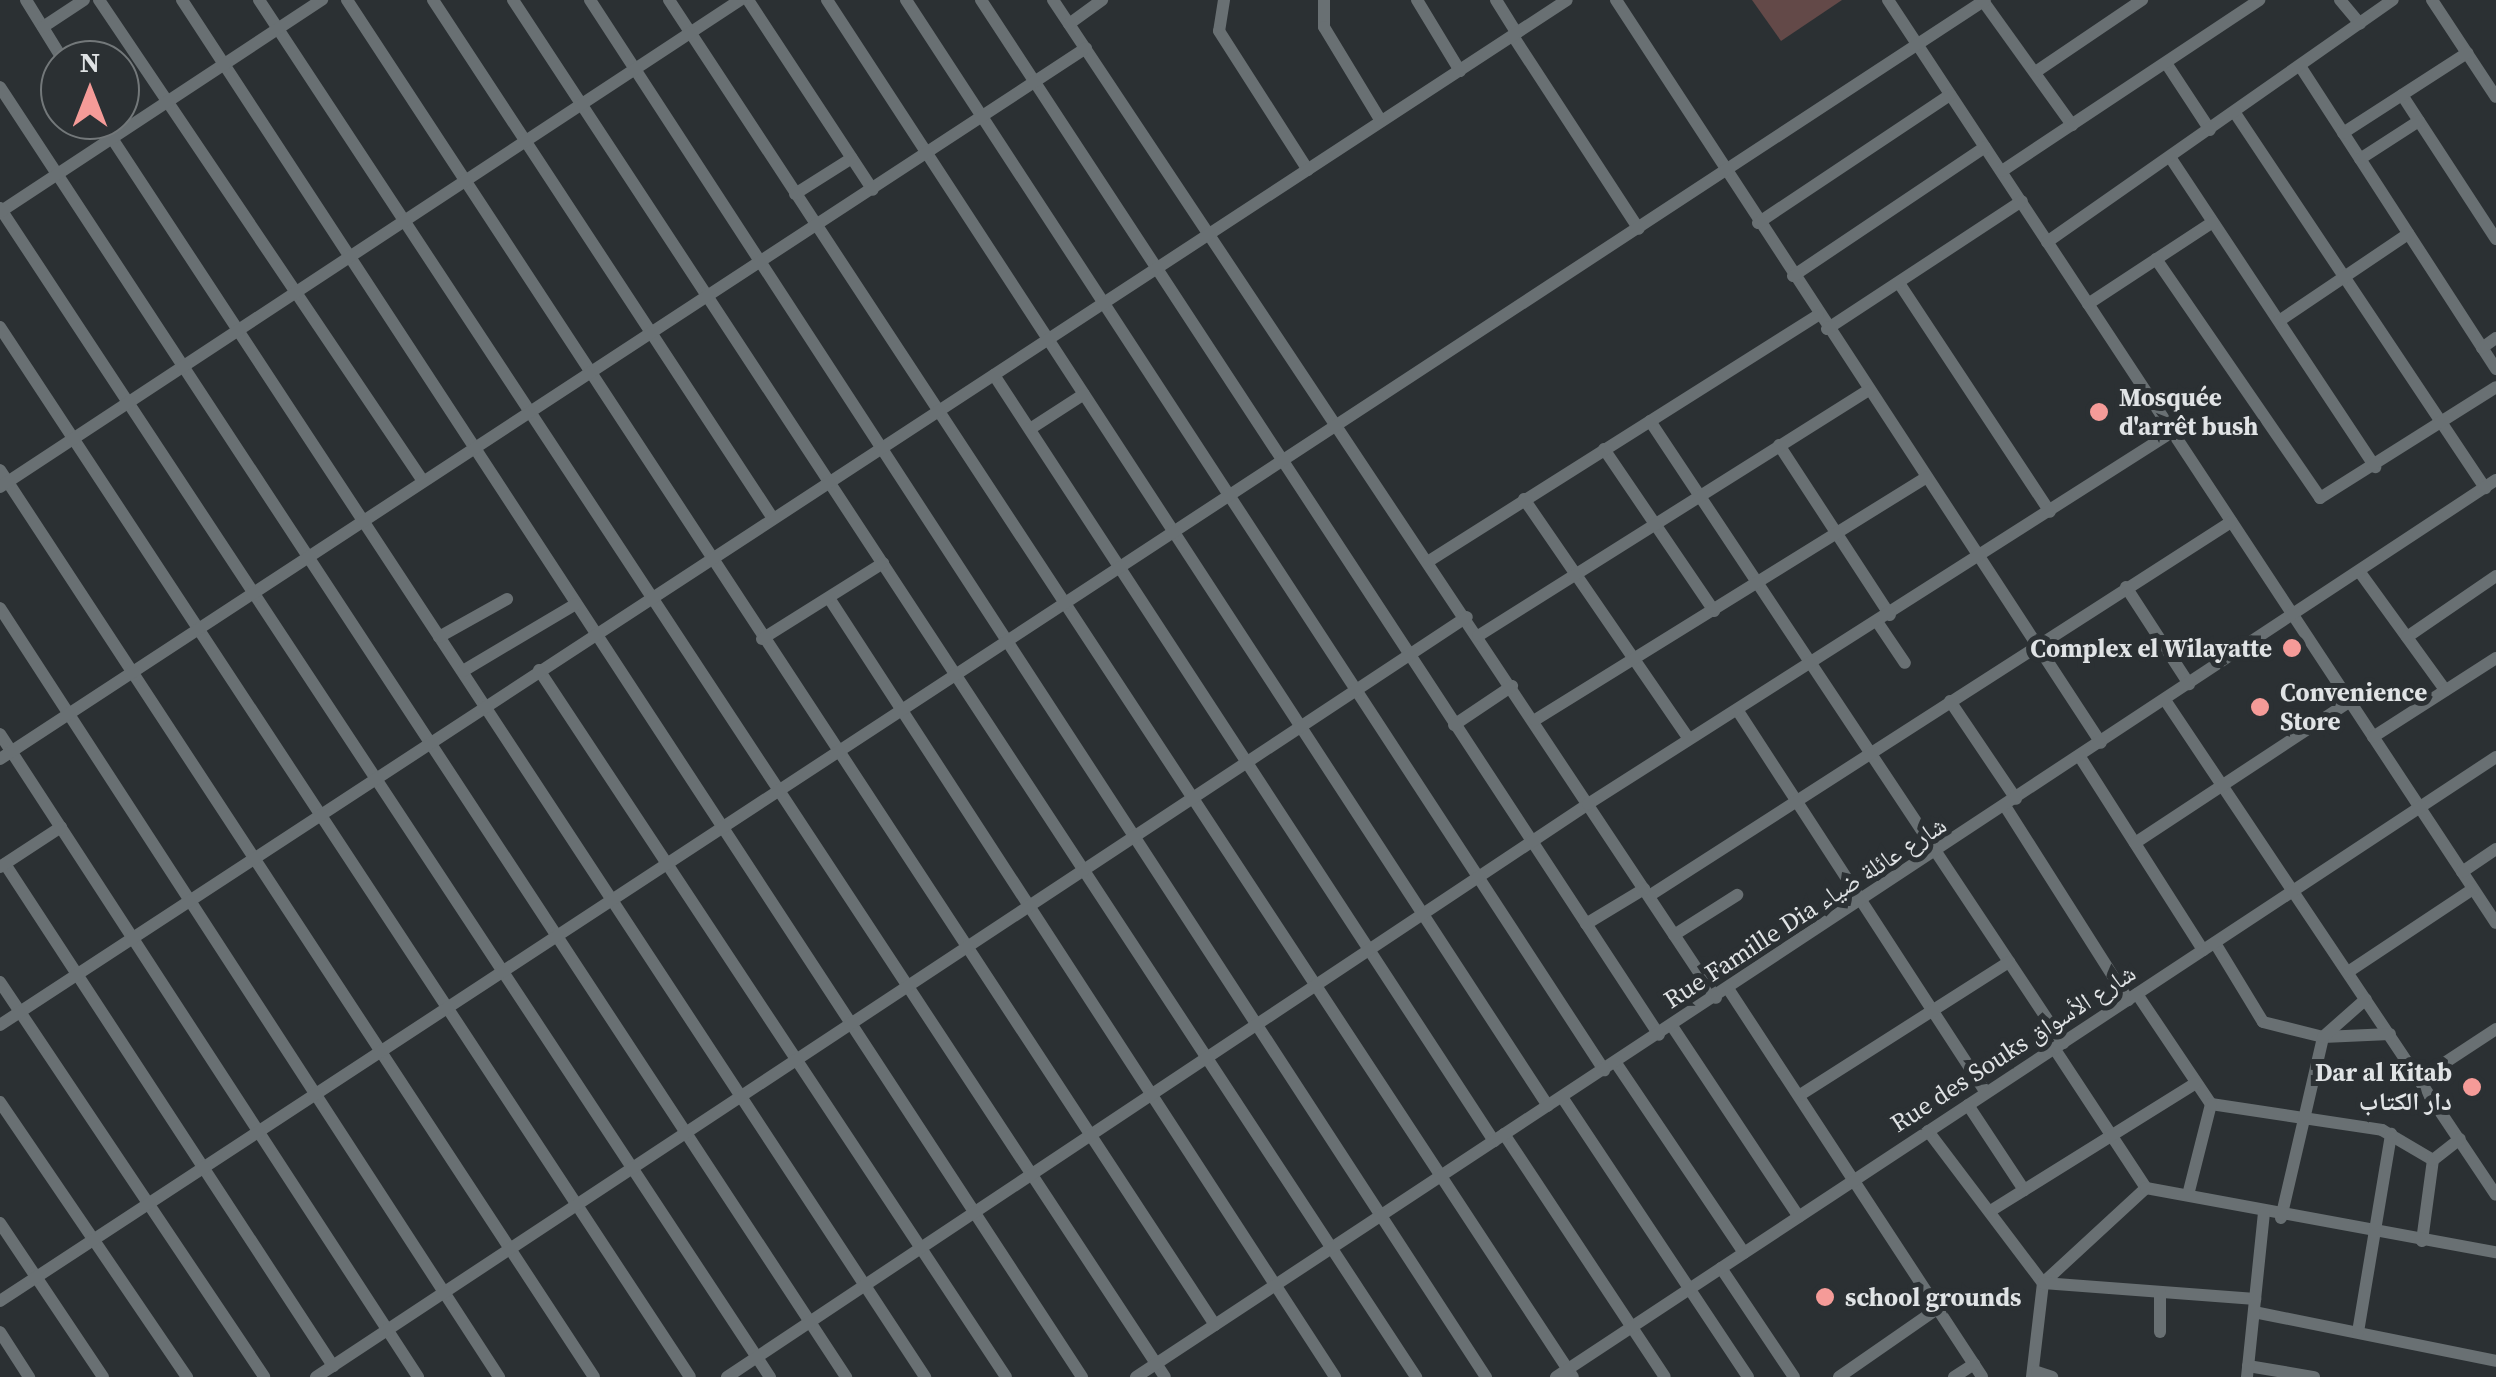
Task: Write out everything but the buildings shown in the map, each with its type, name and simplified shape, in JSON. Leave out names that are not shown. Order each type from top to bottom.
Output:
[{"type":"street","points":[[26,0],[50,40]]},
{"type":"street","points":[[43,28],[84,0]]},
{"type":"street","points":[[99,0],[165,106],[423,482]]},
{"type":"street","points":[[182,0],[1082,1377]]},
{"type":"street","points":[[259,0],[531,410],[648,597],[1165,1377]]},
{"type":"street","points":[[140,122],[322,0]]},
{"type":"street","points":[[347,0],[461,182],[1214,1325]]},
{"type":"street","points":[[433,0],[772,516]]},
{"type":"street","points":[[513,0],[1416,1377]]},
{"type":"street","points":[[590,0],[1262,1026],[1486,1377]]},
{"type":"street","points":[[670,0],[1566,1374]]},
{"type":"street","points":[[594,1377],[137,673],[3,480],[73,438],[237,325],[740,0]]},
{"type":"street","points":[[748,0],[873,190]]},
{"type":"street","points":[[827,0],[1084,394],[1179,531],[1548,1106]]},
{"type":"street","points":[[906,0],[1108,306],[1226,498],[1353,692],[1610,1066],[1744,1253]]},
{"type":"street","points":[[980,0],[1659,1035]]},
{"type":"street","points":[[1054,0],[1210,240],[1467,617],[1716,998]]},
{"type":"street","points":[[1069,24],[1102,0]]},
{"type":"street","points":[[1224,0],[1219,30],[1308,170]]},
{"type":"street","points":[[1324,0],[1324,27],[1382,122]]},
{"type":"street","points":[[1417,0],[1460,71]]},
{"type":"street","points":[[1496,0],[1639,228]]},
{"type":"street","points":[[0,1026],[74,974],[193,903],[376,776],[772,516],[1210,240],[1308,170],[1567,0]]},
{"type":"street","points":[[1616,0],[1724,172],[2101,743]]},
{"type":"street","points":[[1888,0],[2496,923]]},
{"type":"street","points":[[0,1301],[206,1171],[317,1094],[1282,465],[1984,0],[2072,125]]},
{"type":"street","points":[[2037,72],[2142,0]]},
{"type":"street","points":[[2002,171],[2259,0]]},
{"type":"street","points":[[2340,0],[2360,24]]},
{"type":"street","points":[[2047,242],[2393,0]]},
{"type":"street","points":[[2432,0],[2496,97]]},
{"type":"street","points":[[6,755],[137,673],[587,373],[818,228],[1086,48]]},
{"type":"street","points":[[2343,133],[2467,53]]},
{"type":"street","points":[[2166,63],[2210,130]]},
{"type":"street","points":[[2300,66],[2496,370]]},
{"type":"street","points":[[0,87],[432,740],[846,1377]]},
{"type":"street","points":[[2402,95],[2496,239]]},
{"type":"street","points":[[1758,223],[1950,96]]},
{"type":"street","points":[[2235,113],[2442,423],[2490,484]]},
{"type":"street","points":[[2360,160],[2420,121]]},
{"type":"street","points":[[110,140],[1,210],[770,1377]]},
{"type":"street","points":[[113,140],[366,519],[439,638],[926,1377]]},
{"type":"street","points":[[1793,276],[1985,147]]},
{"type":"street","points":[[2170,157],[2375,467]]},
{"type":"street","points":[[794,194],[852,158]]},
{"type":"street","points":[[1827,329],[2022,201]]},
{"type":"street","points":[[2088,304],[2214,222]]},
{"type":"street","points":[[2279,321],[2408,234]]},
{"type":"street","points":[[2156,259],[2314,495],[2332,496],[2496,387]]},
{"type":"street","points":[[1899,283],[2050,512]]},
{"type":"street","points":[[1428,561],[1818,315]]},
{"type":"street","points":[[0,327],[690,1377]]},
{"type":"street","points":[[2482,348],[2496,338]]},
{"type":"street","points":[[994,375],[1371,952],[1665,1377]]},
{"type":"street","points":[[1478,636],[1580,576],[1868,390]]},
{"type":"street","points":[[1030,429],[1084,394]]},
{"type":"street","points":[[1650,421],[2010,962],[2111,1138],[2146,1188],[2281,1218],[2496,1252]]},
{"type":"street","points":[[727,1377],[1093,1140],[1588,804],[1811,666],[2172,432]]},
{"type":"street","points":[[1779,446],[1837,534],[1905,663]]},
{"type":"street","points":[[1604,449],[1714,611]]},
{"type":"street","points":[[1535,720],[1926,478]]},
{"type":"street","name":"Rue Famille Dia شارع عائلة ضياء","points":[[1136,1377],[1438,1176],[1729,990],[2490,484]]},
{"type":"street","points":[[1524,499],[1637,658],[1689,740]]},
{"type":"street","points":[[1586,924],[1646,892],[1795,800],[2231,522]]},
{"type":"street","points":[[762,639],[882,563]]},
{"type":"street","points":[[2359,571],[2446,690]]},
{"type":"street","points":[[2408,637],[2496,576]]},
{"type":"street","points":[[2126,587],[2189,684]]},
{"type":"street","points":[[829,598],[1335,1377]]},
{"type":"street","points":[[439,638],[507,599]]},
{"type":"street","points":[[463,671],[576,604]]},
{"type":"street","points":[[0,608],[499,1377]]},
{"type":"street","points":[[316,1377],[1305,728],[1467,617]]},
{"type":"street","points":[[2373,737],[2496,658]]},
{"type":"street","points":[[539,670],[671,863],[1006,1377]]},
{"type":"street","points":[[1454,725],[1512,686]]},
{"type":"street","points":[[2165,700],[2496,1195]]},
{"type":"street","points":[[1950,701],[2132,997],[2211,1104],[2391,1134],[2433,1160]]},
{"type":"street","points":[[2135,843],[2350,701]]},
{"type":"street","points":[[1738,711],[1986,1093]]},
{"type":"street","points":[[0,734],[6,755],[61,826],[418,1377]]},
{"type":"street","points":[[2080,756],[2135,843],[2258,1018],[2323,1037],[2390,1034]]},
{"type":"street","name":"Rue des Souks شارع الأسواق","points":[[1566,1374],[2496,758]]},
{"type":"street","points":[[61,826],[2,865],[333,1366]]},
{"type":"street","points":[[2462,872],[2496,850]]},
{"type":"street","points":[[2348,972],[2474,889]]},
{"type":"street","points":[[1674,935],[1737,895]]},
{"type":"street","points":[[1800,1095],[2010,962]]},
{"type":"street","points":[[0,982],[264,1377]]},
{"type":"street","points":[[1729,990],[1982,1377]]},
{"type":"street","points":[[2281,1218],[2300,1116],[2323,1037],[2366,998]]},
{"type":"street","points":[[1672,1026],[1799,1217]]},
{"type":"street","points":[[2420,1079],[2496,1029]]},
{"type":"street","points":[[1992,1210],[2196,1083]]},
{"type":"street","points":[[1562,1097],[1748,1377]]},
{"type":"street","points":[[0,1102],[188,1377]]},
{"type":"street","points":[[2188,1195],[2211,1104]]},
{"type":"street","points":[[1968,1105],[2024,1190]]},
{"type":"street","points":[[1928,1131],[1992,1210],[2043,1283],[2034,1374],[2052,1377]]},
{"type":"street","points":[[2358,1332],[2391,1134]]},
{"type":"street","points":[[2422,1241],[2433,1160],[2460,1139]]},
{"type":"street","points":[[2043,1283],[2146,1188]]},
{"type":"street","points":[[2264,1213],[2248,1372],[2310,1377]]},
{"type":"street","points":[[0,1223],[104,1377]]},
{"type":"street","points":[[1722,1268],[1794,1377]]},
{"type":"street","points":[[2043,1283],[2160,1292],[2254,1306],[2496,1362]]},
{"type":"street","points":[[2160,1292],[2160,1332]]},
{"type":"street","points":[[1839,1377],[1937,1309]]},
{"type":"street","points":[[0,1332],[29,1377]]},
{"type":"street","points":[[1954,1377],[1974,1364]]},
{"type":"shaded area","points":[[1752,0],[1842,0],[1781,41]]},
{"type":"place","name":"Mosquée d'arrêt bush","points":[[2099,412]]},
{"type":"place","name":"Complex el Wilayatte","points":[[2292,648]]},
{"type":"place","name":"Convenience Store","points":[[2260,707]]},
{"type":"place","name":"Dar al Kitab دار الكتاب","points":[[2472,1087]]},
{"type":"place","name":"school grounds","points":[[1825,1297]]}]
